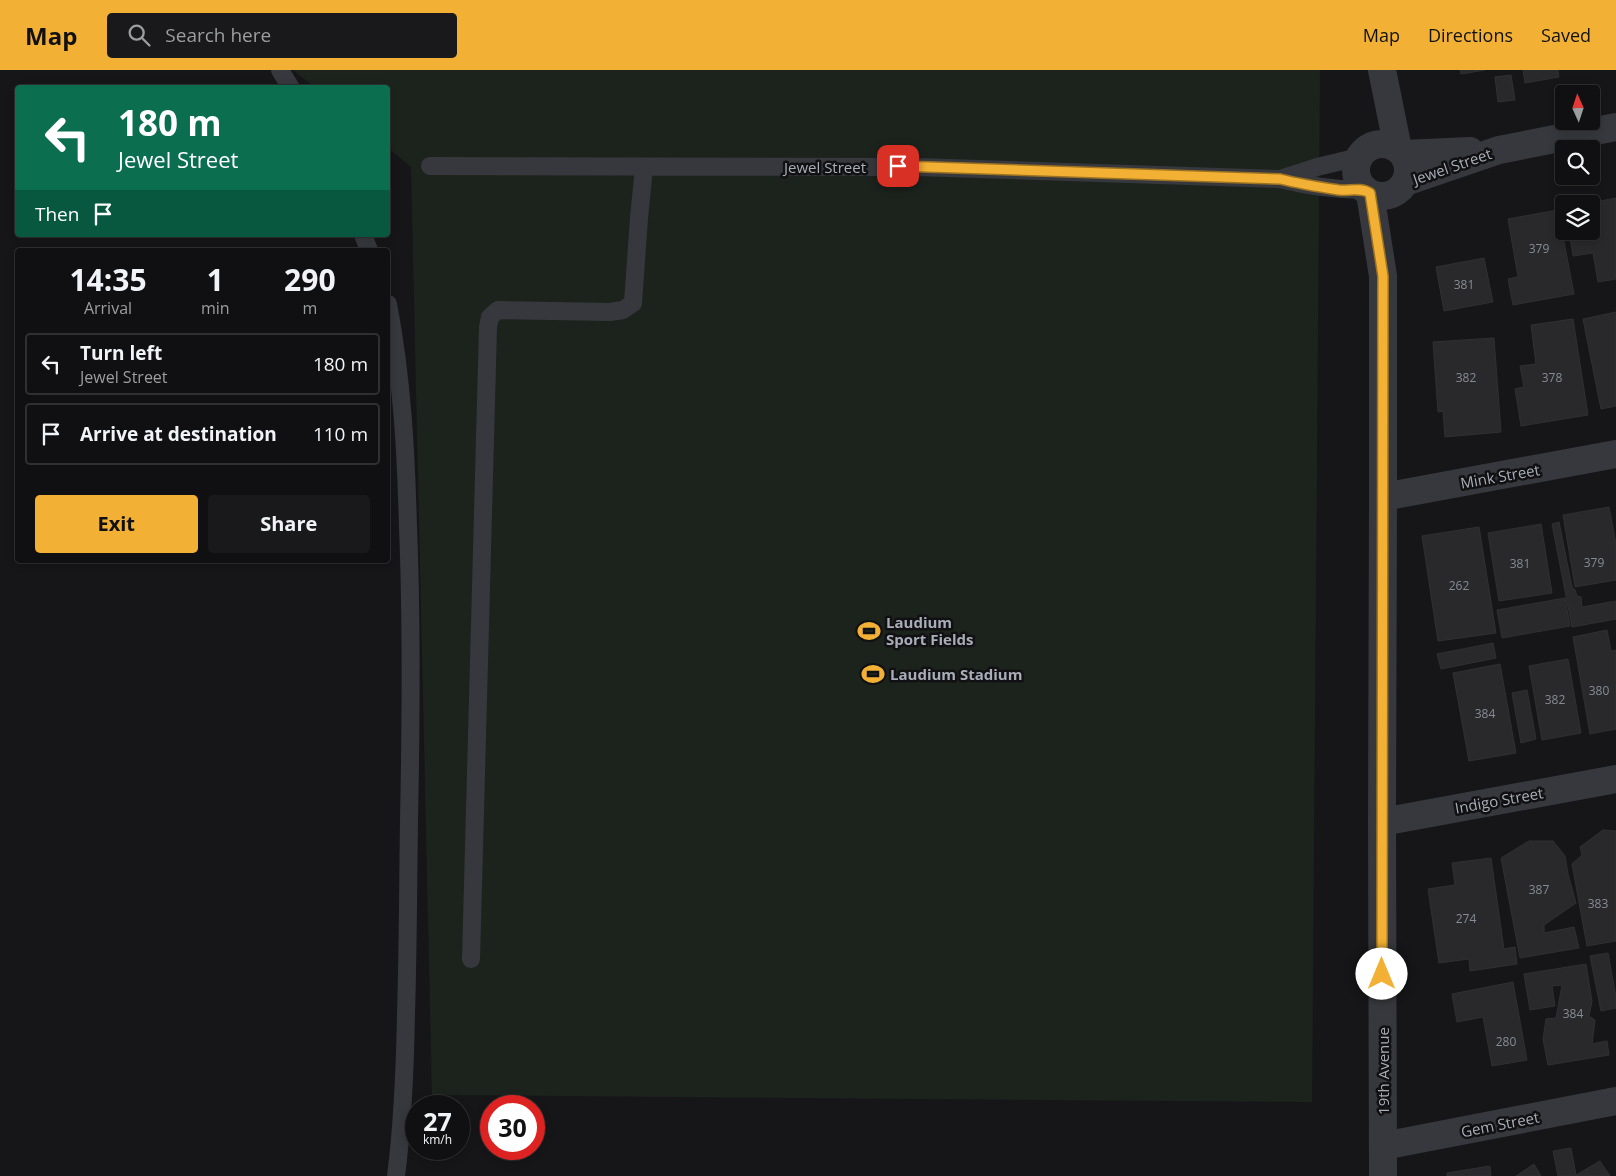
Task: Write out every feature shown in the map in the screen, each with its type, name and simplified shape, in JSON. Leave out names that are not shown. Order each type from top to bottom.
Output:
[{"type":"street","points":[[1382,70],[1401,152],[1407,163],[1408,173],[1402,186],[1390,195],[1380,196],[1368,192],[1358,180],[1356,169],[1365,152],[1382,70]]},
{"type":"street","name":"Jewel Street","points":[[1402,186],[1498,150],[1616,127]]},
{"type":"street","points":[[1365,152],[1377,144],[1384,144],[1401,152]]},
{"type":"street","name":"Jewel Street","points":[[1401,152],[1498,150]]},
{"type":"street","name":"19th Avenue","points":[[1383,276],[1402,186]]},
{"type":"street","name":"19th Avenue","points":[[1368,192],[1383,276],[1383,1176]]},
{"type":"street","name":"Mink Street","points":[[1384,497],[1616,454]]},
{"type":"street","name":"Indigo Street","points":[[1382,822],[1616,779]]},
{"type":"street","name":"Gem Street","points":[[1384,1146],[1616,1101]]},
{"type":"lane","points":[[280,70],[289,85]]},
{"type":"lane","name":"Jewel Street","points":[[1280,179],[1365,152]]},
{"type":"lane","name":"Jewel Street","points":[[430,166],[917,166],[1280,179],[1340,190],[1368,192]]},
{"type":"lane","points":[[470,959],[488,327],[490,317],[498,310],[610,312],[623,310],[633,303],[644,167]]},
{"type":"lane","points":[[390,316],[398,363],[405,438],[410,579],[411,718],[405,1061],[401,1142],[396,1176]]},
{"type":"shaded area","name":"Laudium Stadium","points":[[293,70],[1320,70],[1312,1102],[432,1095],[411,167],[390,150],[390,85],[312,85]]},
{"type":"building","points":[[1460,70],[1485,70],[1461,74]]},
{"type":"building","points":[[1523,70],[1558,70],[1559,77],[1525,83]]},
{"type":"building","points":[[1511,75],[1515,100],[1498,102],[1495,77]]},
{"type":"building","points":[[1616,198],[1616,279],[1598,282],[1593,253],[1573,256],[1570,240],[1600,240],[1600,201]]},
{"type":"building","points":[[1555,211],[1555,240],[1564,240],[1574,294],[1513,305],[1508,279],[1518,277],[1508,219]]},
{"type":"building","points":[[1484,258],[1493,302],[1444,311],[1436,267]]},
{"type":"building","points":[[1616,312],[1616,406],[1601,409],[1583,319]]},
{"type":"building","points":[[1573,319],[1588,415],[1521,426],[1515,389],[1524,387],[1520,366],[1536,364],[1531,325]]},
{"type":"building","points":[[1494,338],[1501,432],[1445,437],[1443,411],[1438,412],[1433,342]]},
{"type":"building","points":[[1609,507],[1616,544],[1616,580],[1575,587],[1563,515]]},
{"type":"building","points":[[1559,522],[1572,587],[1577,596],[1581,597],[1582,607],[1616,601],[1616,619],[1572,627],[1552,524]]},
{"type":"building","points":[[1541,524],[1552,593],[1499,601],[1488,533]]},
{"type":"building","points":[[1479,527],[1496,633],[1438,641],[1422,536]]},
{"type":"building","points":[[1565,598],[1570,626],[1502,638],[1497,610]]},
{"type":"building","points":[[1607,630],[1611,651],[1616,650],[1616,729],[1590,734],[1573,637]]},
{"type":"building","points":[[1493,643],[1496,658],[1441,669],[1437,654]]},
{"type":"building","points":[[1568,659],[1581,733],[1542,740],[1529,666]]},
{"type":"building","points":[[1500,664],[1516,753],[1469,761],[1453,673]]},
{"type":"building","points":[[1527,690],[1536,739],[1521,743],[1512,693]]},
{"type":"building","points":[[1603,830],[1616,831],[1616,941],[1587,946],[1572,864],[1582,855],[1580,847]]},
{"type":"building","points":[[1529,841],[1553,841],[1565,856],[1576,903],[1544,925],[1544,933],[1574,927],[1579,948],[1520,958],[1501,858]]},
{"type":"building","points":[[1491,858],[1504,949],[1515,947],[1517,964],[1470,971],[1469,959],[1439,963],[1428,889],[1455,885],[1452,863]]},
{"type":"building","points":[[1608,953],[1616,997],[1616,1008],[1601,1011],[1590,956]]},
{"type":"building","points":[[1586,964],[1592,1001],[1589,1016],[1595,1020],[1592,1044],[1607,1041],[1609,1055],[1548,1065],[1543,1039],[1546,1019],[1556,1018],[1562,985],[1552,986],[1555,1006],[1530,1010],[1524,974]]},
{"type":"building","points":[[1513,982],[1527,1060],[1492,1066],[1483,1017],[1457,1022],[1452,994]]},
{"type":"building","points":[[1571,1148],[1576,1175],[1600,1161],[1610,1176],[1558,1176],[1553,1151]]},
{"type":"building","points":[[1534,1164],[1541,1176],[1516,1176]]},
{"type":"building","points":[[1490,1166],[1491,1176],[1447,1176],[1447,1173]]},
{"type":"place","name":"Laudium Sport Fields","points":[[869,631]]},
{"type":"place","name":"Laudium Stadium","points":[[873,674]]},
{"type":"route","points":[[898,166],[1280,179],[1340,190],[1366,190],[1370,193],[1383,276],[1382,974]]}]
